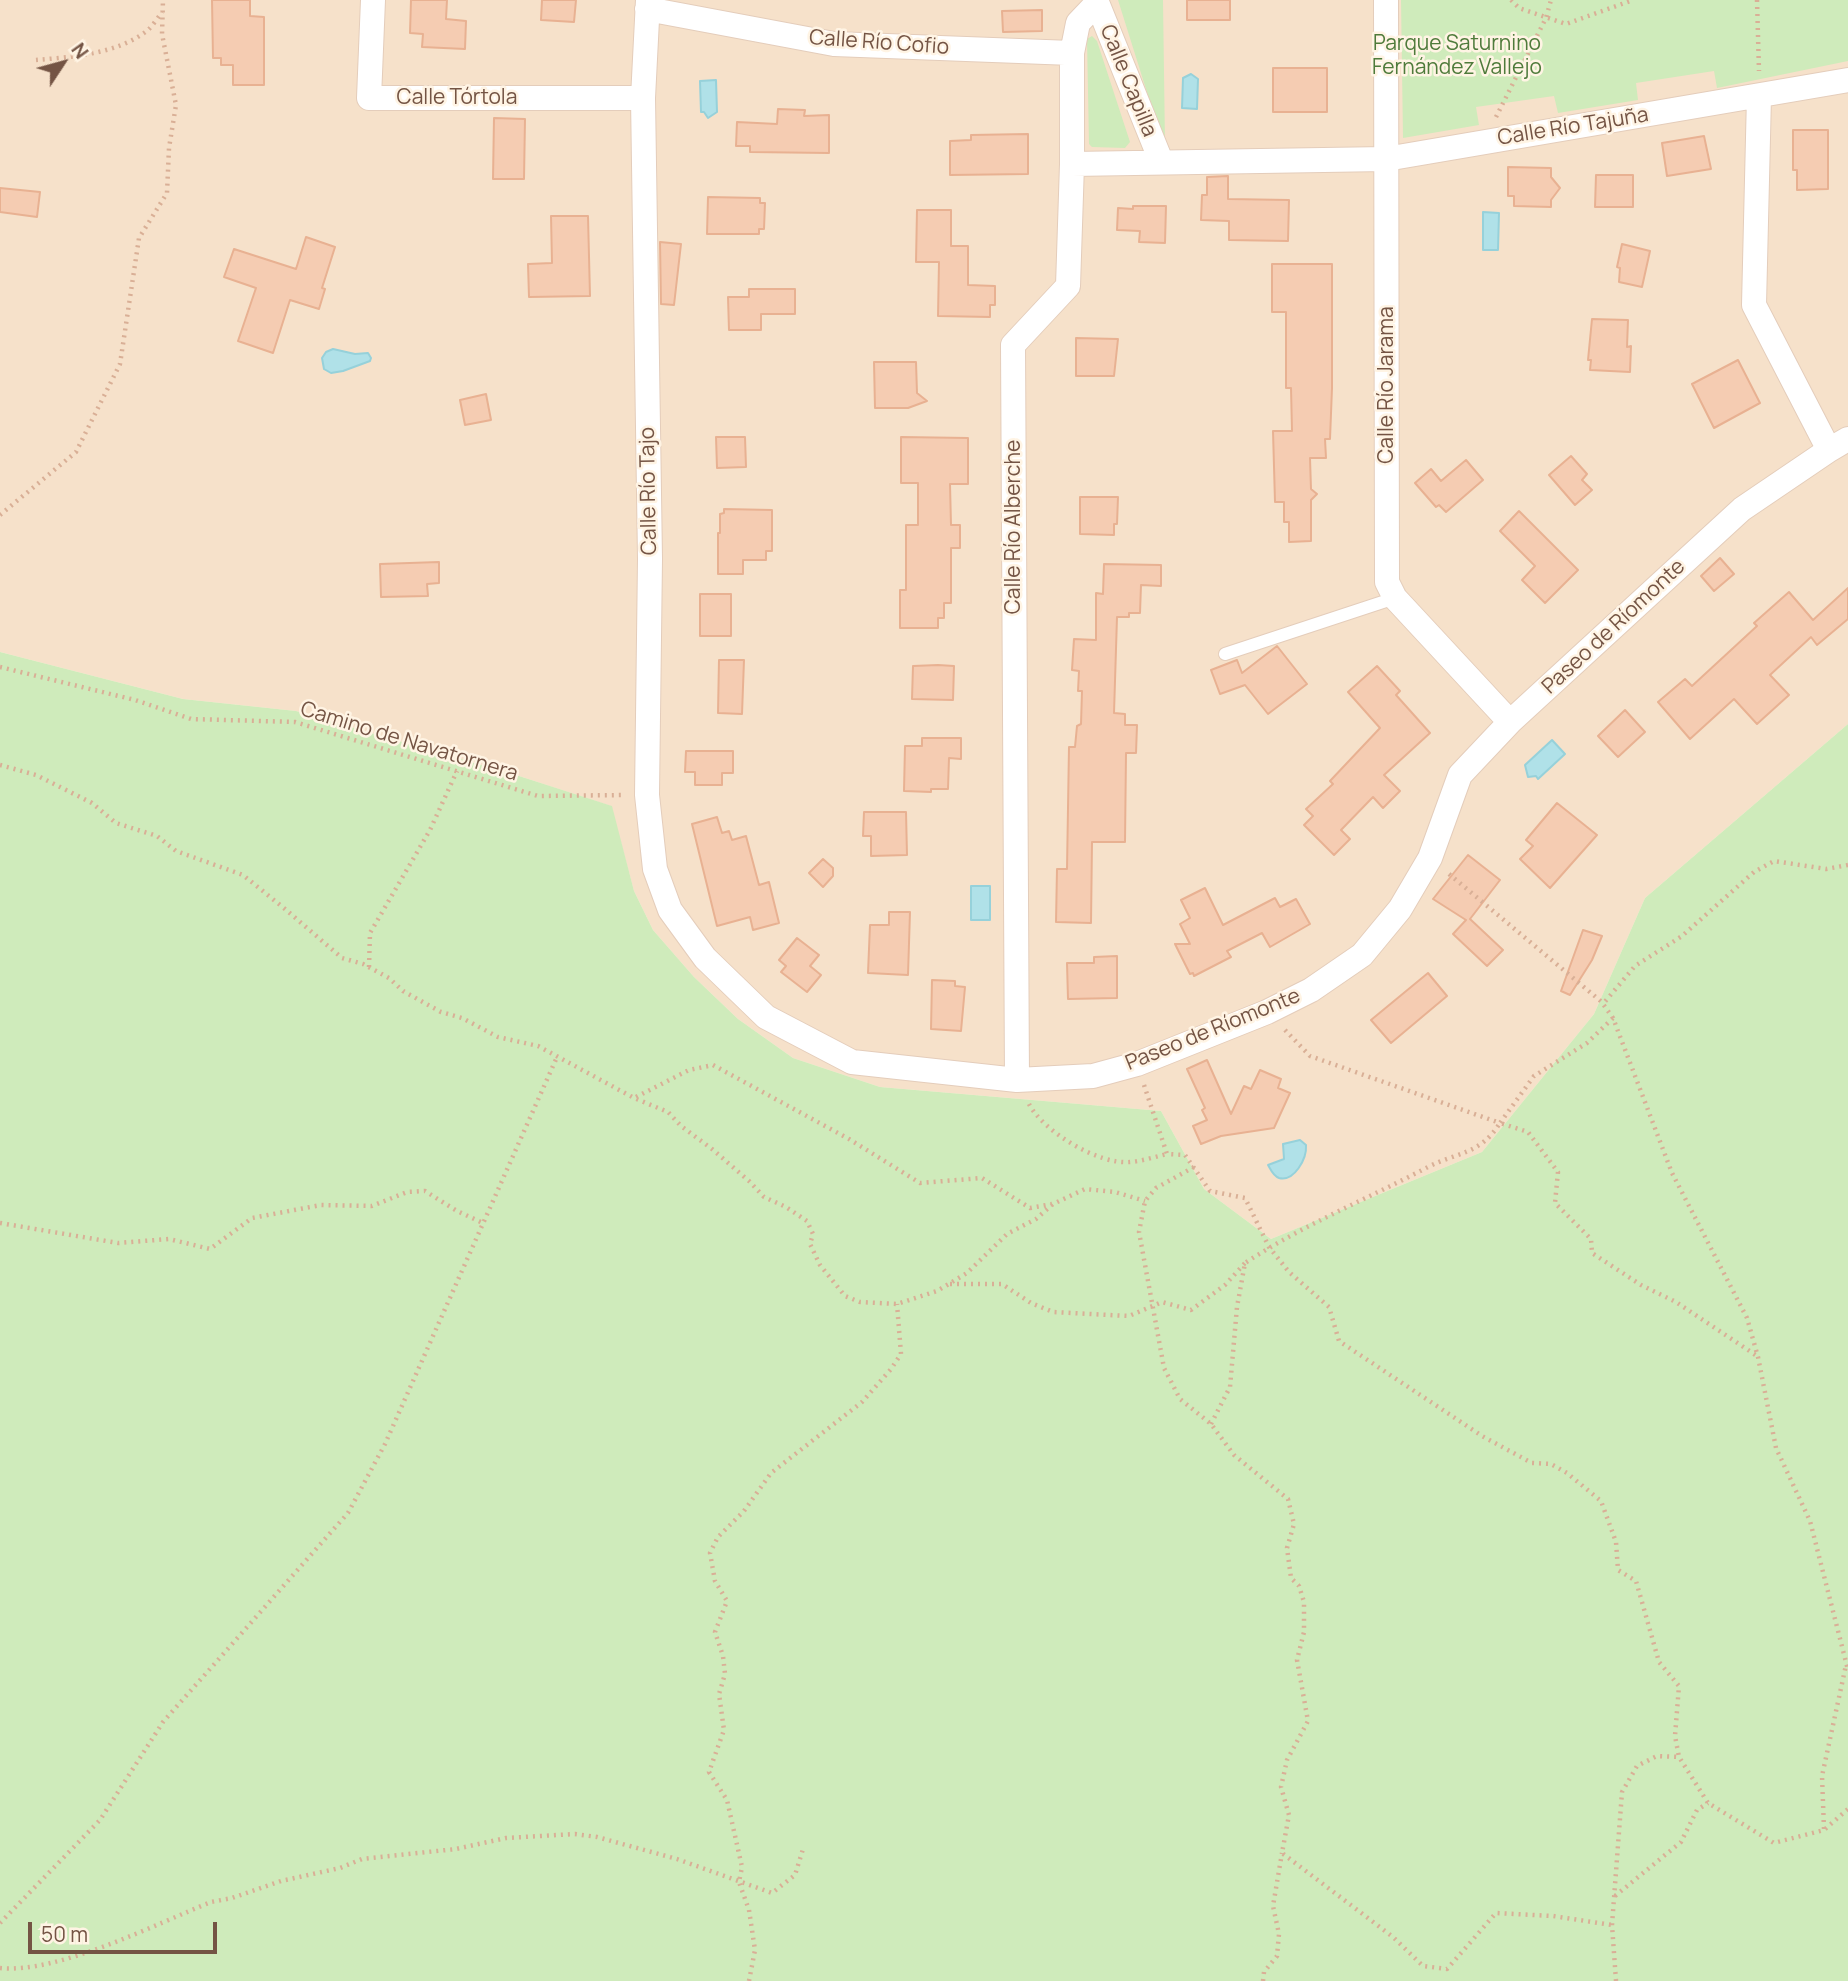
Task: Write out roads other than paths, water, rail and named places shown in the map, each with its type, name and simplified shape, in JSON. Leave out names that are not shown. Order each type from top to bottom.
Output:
[{"type":"street","name":"Calle Tórtola","points":[[373,0],[369,98],[643,98]]},
{"type":"street","name":"Calle Río Jarama","points":[[1386,0],[1387,582],[1395,598],[1510,722]]},
{"type":"street","name":"Calle Río Alberche","points":[[1017,1080],[1013,345],[1068,286],[1072,53],[1078,23],[1096,1]]},
{"type":"street","name":"Calle Capilla","points":[[1096,1],[1161,162]]},
{"type":"street","name":"Calle Río Tajo","points":[[648,4],[643,98],[650,559],[647,795],[655,869],[670,909],[705,958]]},
{"type":"street","name":"Calle Río Cofio","points":[[648,4],[834,44],[1072,53]]},
{"type":"street","name":"Calle Río Tajuña","points":[[1386,159],[1848,80]]},
{"type":"street","points":[[1759,96],[1754,305],[1838,445]]},
{"type":"street","points":[[1072,163],[1386,159]]},
{"type":"street","name":"Paseo de Ríomonte","points":[[705,958],[766,1017],[852,1062],[1017,1080],[1093,1076],[1137,1064],[1267,1012],[1311,990],[1362,955],[1400,909],[1430,858],[1460,775],[1510,722],[1742,509],[1838,445]]},
{"type":"lane","points":[[1224,654],[1395,598]]},
{"type":"water","points":[[1191,74],[1198,79],[1197,109],[1182,108],[1183,78]]},
{"type":"water","points":[[716,80],[717,112],[708,118],[701,112],[700,81]]},
{"type":"water","points":[[1483,212],[1499,213],[1498,250],[1483,250]]},
{"type":"water","points":[[333,349],[355,354],[368,353],[371,358],[370,361],[331,373],[324,369],[322,358],[326,352]]},
{"type":"water","points":[[1552,740],[1565,754],[1538,779],[1536,776],[1528,777],[1525,765]]},
{"type":"water","points":[[971,886],[990,886],[990,920],[971,920]]},
{"type":"water","points":[[1300,1140],[1306,1145],[1302,1163],[1290,1176],[1277,1177],[1268,1165],[1284,1159],[1283,1144]]},
{"type":"park label","name":"Parque Saturnino Fernández Vallejo","points":[[1457,56]]}]
